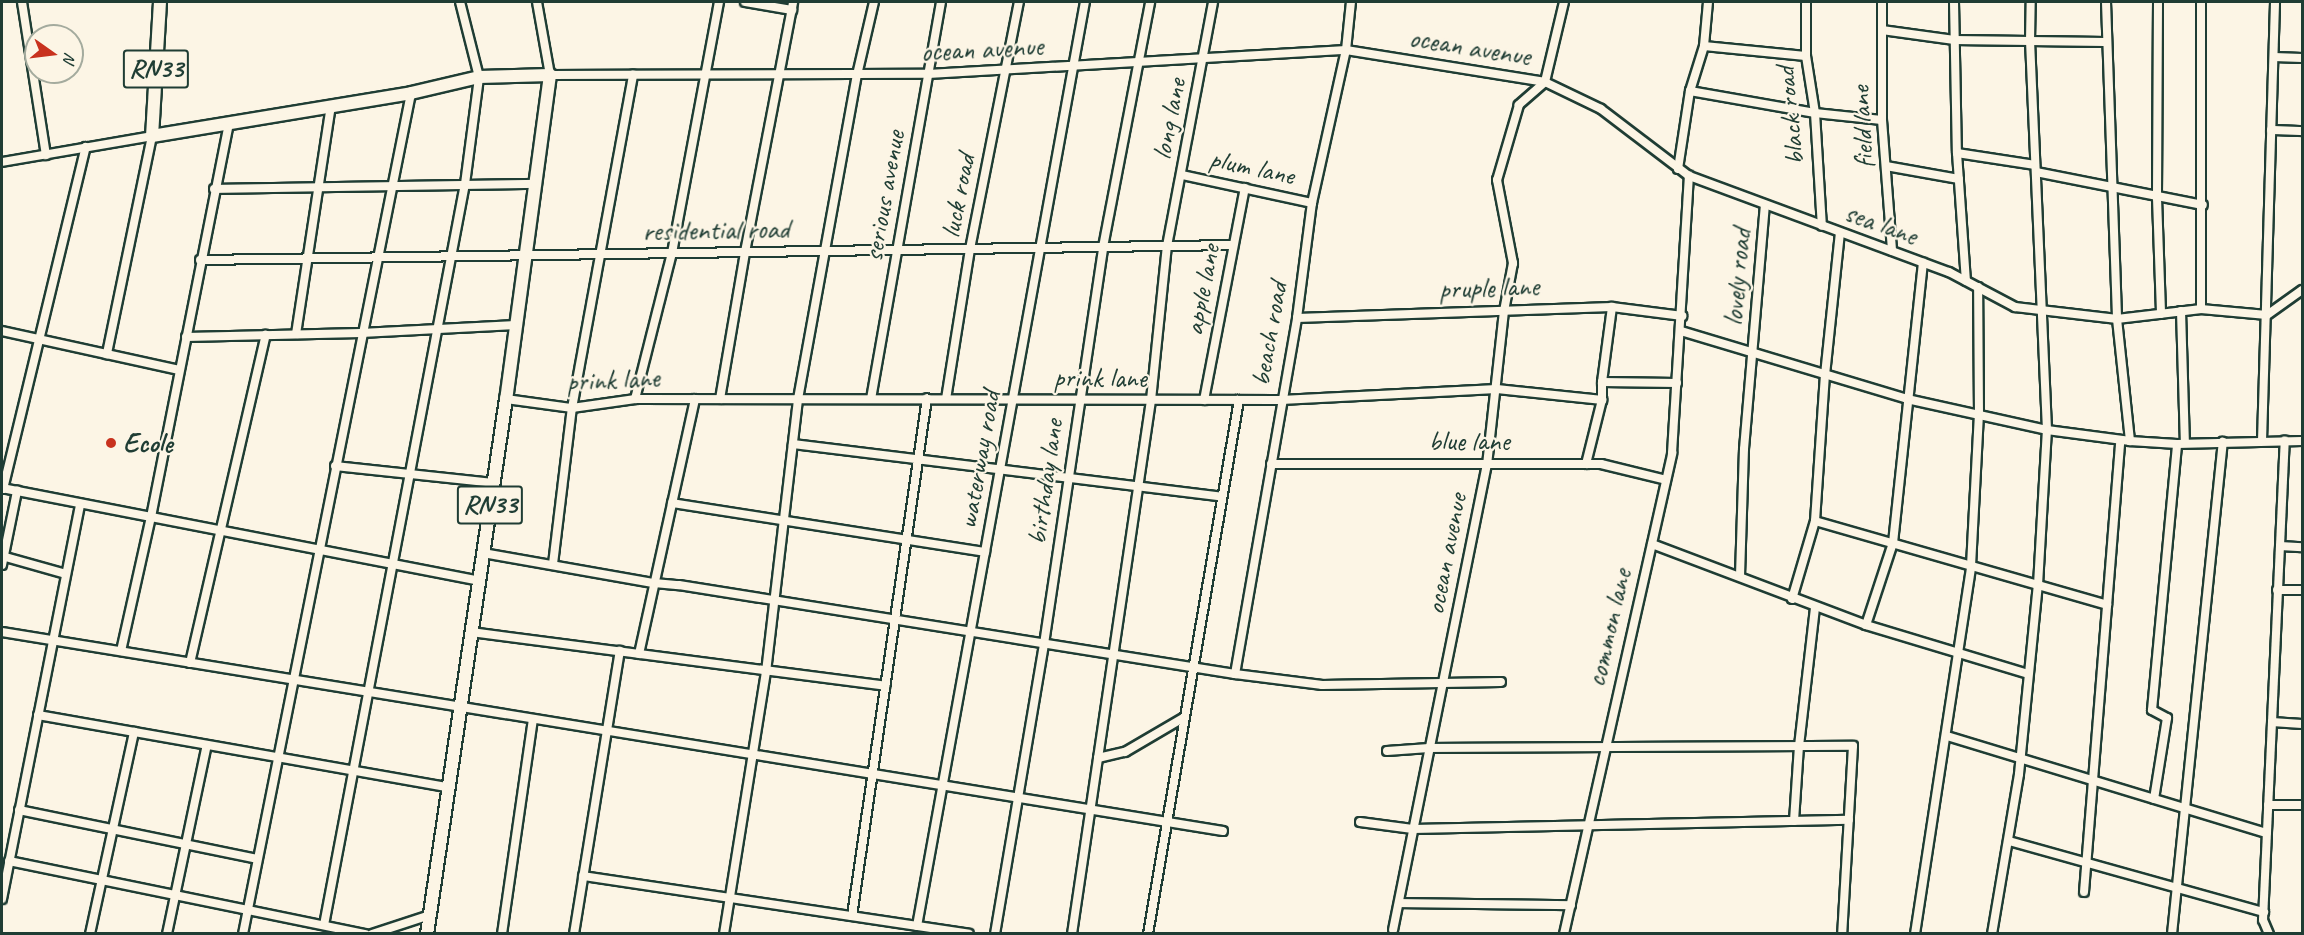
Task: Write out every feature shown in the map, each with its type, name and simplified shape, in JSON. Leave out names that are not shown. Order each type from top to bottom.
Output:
[{"type":"main road","name":"RN33","points":[[160,2],[152,136],[411,93],[479,77],[550,75],[537,184],[427,933]]},
{"type":"street","points":[[22,2],[46,156]]},
{"type":"street","points":[[324,925],[465,184],[479,77],[460,2]]},
{"type":"street","name":"RN33","points":[[537,2],[550,75]]},
{"type":"street","points":[[635,399],[672,253],[719,2]]},
{"type":"street","points":[[720,399],[745,252],[793,6],[745,2]]},
{"type":"street","points":[[724,933],[766,672],[798,399],[857,75],[874,2]]},
{"type":"street","name":"serious avenue","points":[[871,399],[941,2]]},
{"type":"street","name":"luck road","points":[[946,399],[970,249],[1019,2]]},
{"type":"street","name":"waterway road","points":[[917,926],[1085,2]]},
{"type":"street","name":"birthday lane","points":[[995,933],[1044,644],[1103,247],[1150,2]]},
{"type":"street","name":"long lane","points":[[1072,933],[1151,400],[1167,246],[1214,2]]},
{"type":"street","name":"beach road","points":[[1235,674],[1297,318],[1312,202],[1346,50],[1351,2]]},
{"type":"street","points":[[1545,82],[1564,2]]},
{"type":"street","points":[[1678,169],[1690,91],[1704,46],[1708,2]]},
{"type":"street","name":"black road","points":[[1806,2],[1806,56],[1815,113],[1822,226]]},
{"type":"street","name":"field lane","points":[[1882,2],[1882,120],[1892,251]]},
{"type":"street","points":[[1954,2],[1957,153],[1966,281]]},
{"type":"street","points":[[1992,933],[2009,841],[2020,758],[2038,585],[2048,430],[2030,41],[2031,2]]},
{"type":"street","points":[[2106,2],[2105,42],[2117,319],[2130,441]]},
{"type":"street","points":[[2157,2],[2157,198],[2161,314]]},
{"type":"street","points":[[2201,2],[2203,205],[2201,309]]},
{"type":"street","points":[[2262,441],[2275,2]]},
{"type":"street","points":[[1882,30],[1954,40],[2105,42]]},
{"type":"street","points":[[1704,46],[1806,56]]},
{"type":"street","name":"ocean avenue","points":[[550,75],[857,75],[1005,72],[1346,50],[1545,82]]},
{"type":"street","points":[[2274,57],[2302,58]]},
{"type":"street","points":[[553,564],[572,408],[633,75]]},
{"type":"street","name":"ocean avenue","points":[[1393,930],[1487,464],[1504,311],[1514,263],[1497,180],[1519,105],[1545,82]]},
{"type":"street","name":"sea lane","points":[[1545,82],[1601,109],[1689,176],[1923,263],[1966,281],[2015,307],[2117,319],[2201,309],[2267,315]]},
{"type":"street","points":[[1690,91],[1815,113],[1882,120]]},
{"type":"street","points":[[243,933],[390,186],[411,93]]},
{"type":"street","points":[[296,334],[331,106]]},
{"type":"street","points":[[121,651],[151,517],[214,189],[229,123]]},
{"type":"street","points":[[2271,129],[2302,131]]},
{"type":"street","points":[[2,162],[152,136],[107,354]]},
{"type":"street","points":[[86,147],[2,489],[479,581]]},
{"type":"street","points":[[1957,153],[2111,185],[2157,198],[2203,205]]},
{"type":"street","points":[[1886,166],[1959,179]]},
{"type":"street","name":"plum lane","points":[[1182,175],[1312,202]]},
{"type":"street","name":"common lane","points":[[1564,933],[1672,453],[1689,176]]},
{"type":"street","points":[[214,189],[537,184]]},
{"type":"street","name":"apple lane","points":[[1204,400],[1245,188]]},
{"type":"street","name":"lovely road","points":[[1740,576],[1744,449],[1765,205]]},
{"type":"street","points":[[1792,598],[1815,521],[1825,375],[1840,233]]},
{"type":"street","name":"residential road","points":[[200,260],[1233,245]]},
{"type":"street","points":[[1866,625],[1893,543],[1906,399],[1923,263]]},
{"type":"street","points":[[1916,933],[1971,566],[1979,415],[1978,287]]},
{"type":"street","points":[[2267,315],[2302,290]]},
{"type":"street","points":[[1586,464],[1602,400],[1602,382],[1612,307]]},
{"type":"street","name":"pruple lane","points":[[1297,318],[1612,307],[1682,316]]},
{"type":"street","points":[[2154,799],[2166,718],[2152,710],[2181,443],[2181,311]]},
{"type":"street","points":[[186,337],[362,333],[516,325]]},
{"type":"street","points":[[2,331],[179,370]]},
{"type":"street","points":[[1681,331],[1906,399],[2048,430],[2130,441],[2181,443],[2302,441]]},
{"type":"street","points":[[190,663],[266,335]]},
{"type":"street","points":[[1602,382],[1677,382]]},
{"type":"street","name":"prink lane","points":[[506,399],[572,408],[635,399],[1281,400],[1497,389],[1602,400]]},
{"type":"street","points":[[852,916],[927,398]]},
{"type":"street","points":[[639,654],[695,399]]},
{"type":"street","points":[[1148,933],[1165,822],[1239,400]]},
{"type":"street","points":[[2084,892],[2120,440]]},
{"type":"street","points":[[2269,933],[2263,920],[2285,441]]},
{"type":"street","points":[[2172,933],[2223,442]]},
{"type":"street","points":[[793,444],[1222,496]]},
{"type":"street","name":"blue lane","points":[[1271,464],[1601,464],[1666,480]]},
{"type":"street","points":[[335,466],[493,483]]},
{"type":"street","points":[[2,565],[17,491]]},
{"type":"street","points":[[672,503],[985,552]]},
{"type":"street","points":[[2,899],[80,504]]},
{"type":"street","points":[[1815,521],[2107,605]]},
{"type":"street","points":[[1652,544],[1866,625],[1958,655],[2028,674]]},
{"type":"street","points":[[2280,546],[2302,547]]},
{"type":"street","points":[[483,553],[654,583],[775,600],[1235,674],[1322,685],[1501,682]]},
{"type":"street","points":[[2,556],[66,574]]},
{"type":"street","points":[[2277,590],[2302,590]]},
{"type":"street","points":[[1794,821],[1799,746],[1815,607]]},
{"type":"street","points":[[2,632],[1223,831]]},
{"type":"street","points":[[471,632],[885,686]]},
{"type":"street","points":[[574,933],[605,730],[620,651]]},
{"type":"street","points":[[38,715],[448,787]]},
{"type":"street","points":[[502,933],[533,718]]},
{"type":"street","points":[[1098,758],[1125,752],[1183,718]]},
{"type":"street","points":[[2272,722],[2302,724]]},
{"type":"street","points":[[90,933],[134,732]]},
{"type":"street","points":[[1947,736],[2267,833]]},
{"type":"street","points":[[167,933],[207,745]]},
{"type":"street","points":[[1387,751],[1430,748],[1853,746],[1842,933]]},
{"type":"street","points":[[2268,805],[2302,805]]},
{"type":"street","points":[[19,810],[257,859]]},
{"type":"street","points":[[1360,822],[1413,829],[1849,820]]},
{"type":"street","points":[[2009,841],[2264,912]]},
{"type":"street","points":[[9,861],[366,933]]},
{"type":"street","points":[[583,876],[969,933]]},
{"type":"street","points":[[1399,903],[1571,905]]},
{"type":"street","points":[[372,933],[430,915]]},
{"type":"place","name":"Ecole","points":[[111,443]]}]
